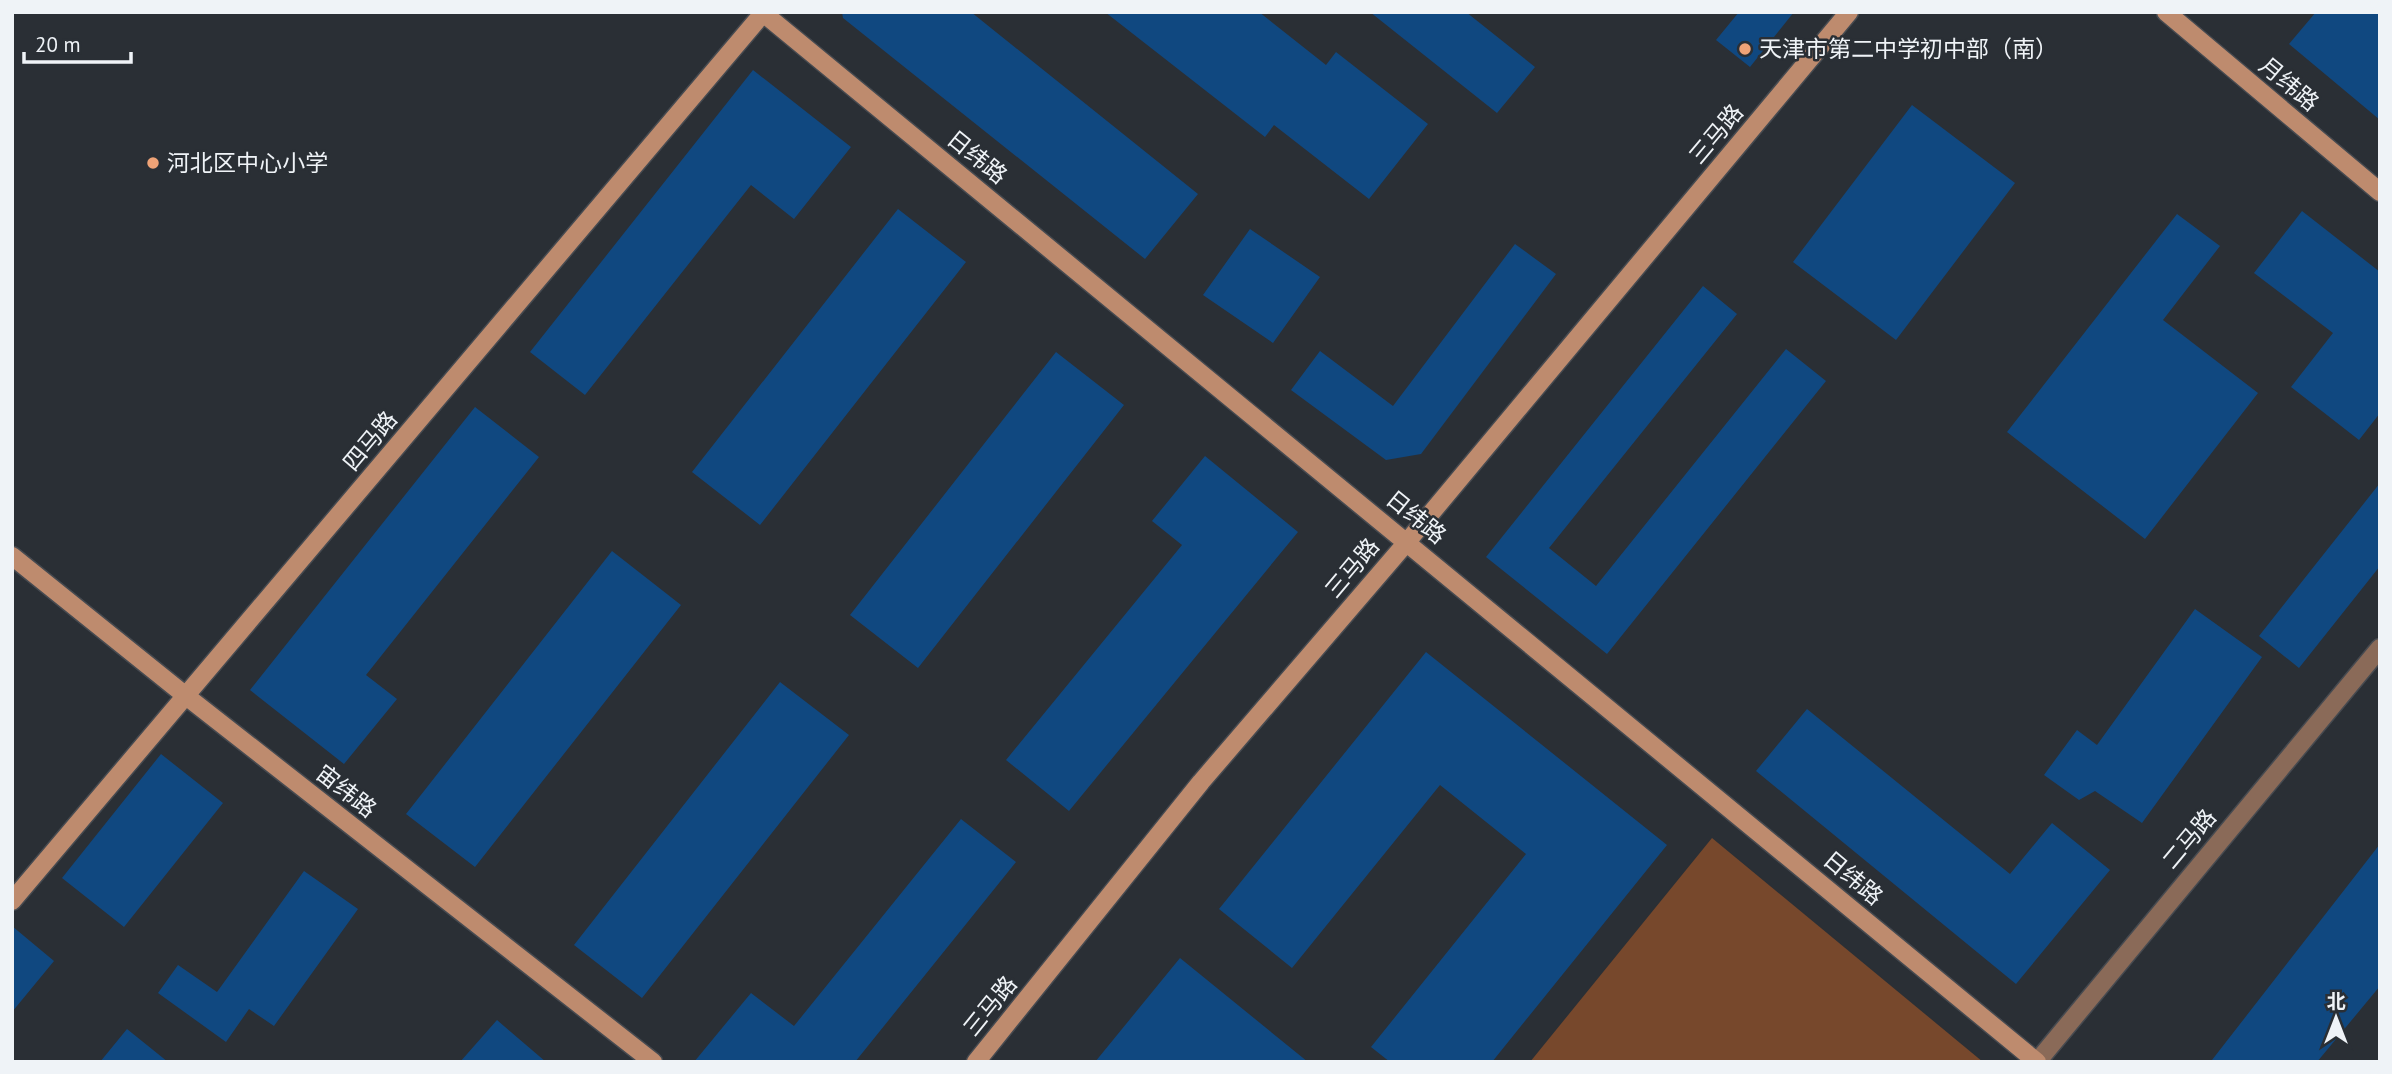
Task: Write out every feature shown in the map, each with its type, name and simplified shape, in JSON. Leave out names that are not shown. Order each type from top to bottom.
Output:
[{"type":"street","name":"三马路","points":[[976,1062],[1201,782],[1407,542],[1849,12]]},
{"type":"street","name":"月纬路","points":[[2166,12],[2380,192]]},
{"type":"street","name":"日纬路","points":[[763,13],[2037,1062]]},
{"type":"street","name":"四马路","points":[[12,901],[763,13]]},
{"type":"street","name":"宙纬路","points":[[12,556],[653,1062]]},
{"type":"street","name":"二马路","points":[[2037,1062],[2380,648]]},
{"type":"shaded area","points":[[1712,838],[1983,1062],[1530,1062]]},
{"type":"building","points":[[842,12],[971,12],[1198,194],[1145,259],[843,18]]},
{"type":"building","points":[[1105,12],[1259,12],[1326,65],[1336,52],[1428,124],[1369,199],[1274,125],[1265,137]]},
{"type":"building","points":[[1370,12],[1466,12],[1535,67],[1497,113]]},
{"type":"building","points":[[1739,12],[1794,12],[1750,67],[1716,40]]},
{"type":"building","points":[[2316,12],[2380,12],[2380,120],[2289,44]]},
{"type":"building","points":[[753,70],[851,147],[794,219],[751,185],[585,395],[530,352]]},
{"type":"building","points":[[1912,105],[2015,183],[1896,340],[1793,262]]},
{"type":"building","points":[[898,209],[966,262],[760,525],[692,472]]},
{"type":"building","points":[[2302,211],[2380,272],[2380,413],[2359,440],[2291,387],[2333,333],[2254,273]]},
{"type":"building","points":[[2177,214],[2220,246],[2163,320],[2258,393],[2145,539],[2007,432]]},
{"type":"building","points":[[1250,229],[1320,277],[1273,343],[1203,295]]},
{"type":"building","points":[[1515,244],[1556,274],[1421,454],[1386,460],[1291,390],[1320,351],[1393,406]]},
{"type":"building","points":[[1703,286],[1737,314],[1549,548],[1596,586],[1786,349],[1826,381],[1607,654],[1486,557]]},
{"type":"building","points":[[1056,352],[1124,405],[918,668],[850,615]]},
{"type":"building","points":[[475,407],[539,457],[366,675],[397,699],[344,764],[250,690]]},
{"type":"building","points":[[1205,456],[1298,532],[1069,811],[1006,760],[1182,545],[1152,521]]},
{"type":"building","points":[[2380,483],[2380,566],[2299,668],[2259,636]]},
{"type":"building","points":[[612,551],[681,605],[475,867],[406,814]]},
{"type":"building","points":[[2195,609],[2262,657],[2142,823],[2095,791],[2079,800],[2044,775],[2077,730],[2097,745]]},
{"type":"building","points":[[1426,652],[1667,845],[1492,1062],[1390,1062],[1371,1047],[1526,854],[1440,785],[1292,968],[1219,909]]},
{"type":"building","points":[[780,682],[849,735],[642,998],[574,945]]},
{"type":"building","points":[[1807,709],[2010,874],[2052,823],[2110,870],[2016,984],[1756,771]]},
{"type":"building","points":[[161,754],[223,803],[124,927],[62,878]]},
{"type":"building","points":[[961,819],[1016,862],[855,1062],[694,1062],[751,993],[794,1026]]},
{"type":"building","points":[[2380,844],[2380,986],[2317,1062],[2212,1062],[2212,1060]]},
{"type":"building","points":[[304,871],[358,909],[274,1026],[249,1009],[226,1042],[158,993],[178,965],[217,992]]},
{"type":"building","points":[[12,926],[54,961],[12,1012]]},
{"type":"building","points":[[1180,958],[1308,1062],[1095,1062]]},
{"type":"building","points":[[497,1020],[546,1062],[460,1062]]},
{"type":"building","points":[[127,1029],[168,1062],[100,1062]]},
{"type":"place","name":"天津市第二中学初中部（南）","points":[[1745,49]]},
{"type":"place","name":"河北区中心小学","points":[[153,163]]}]
